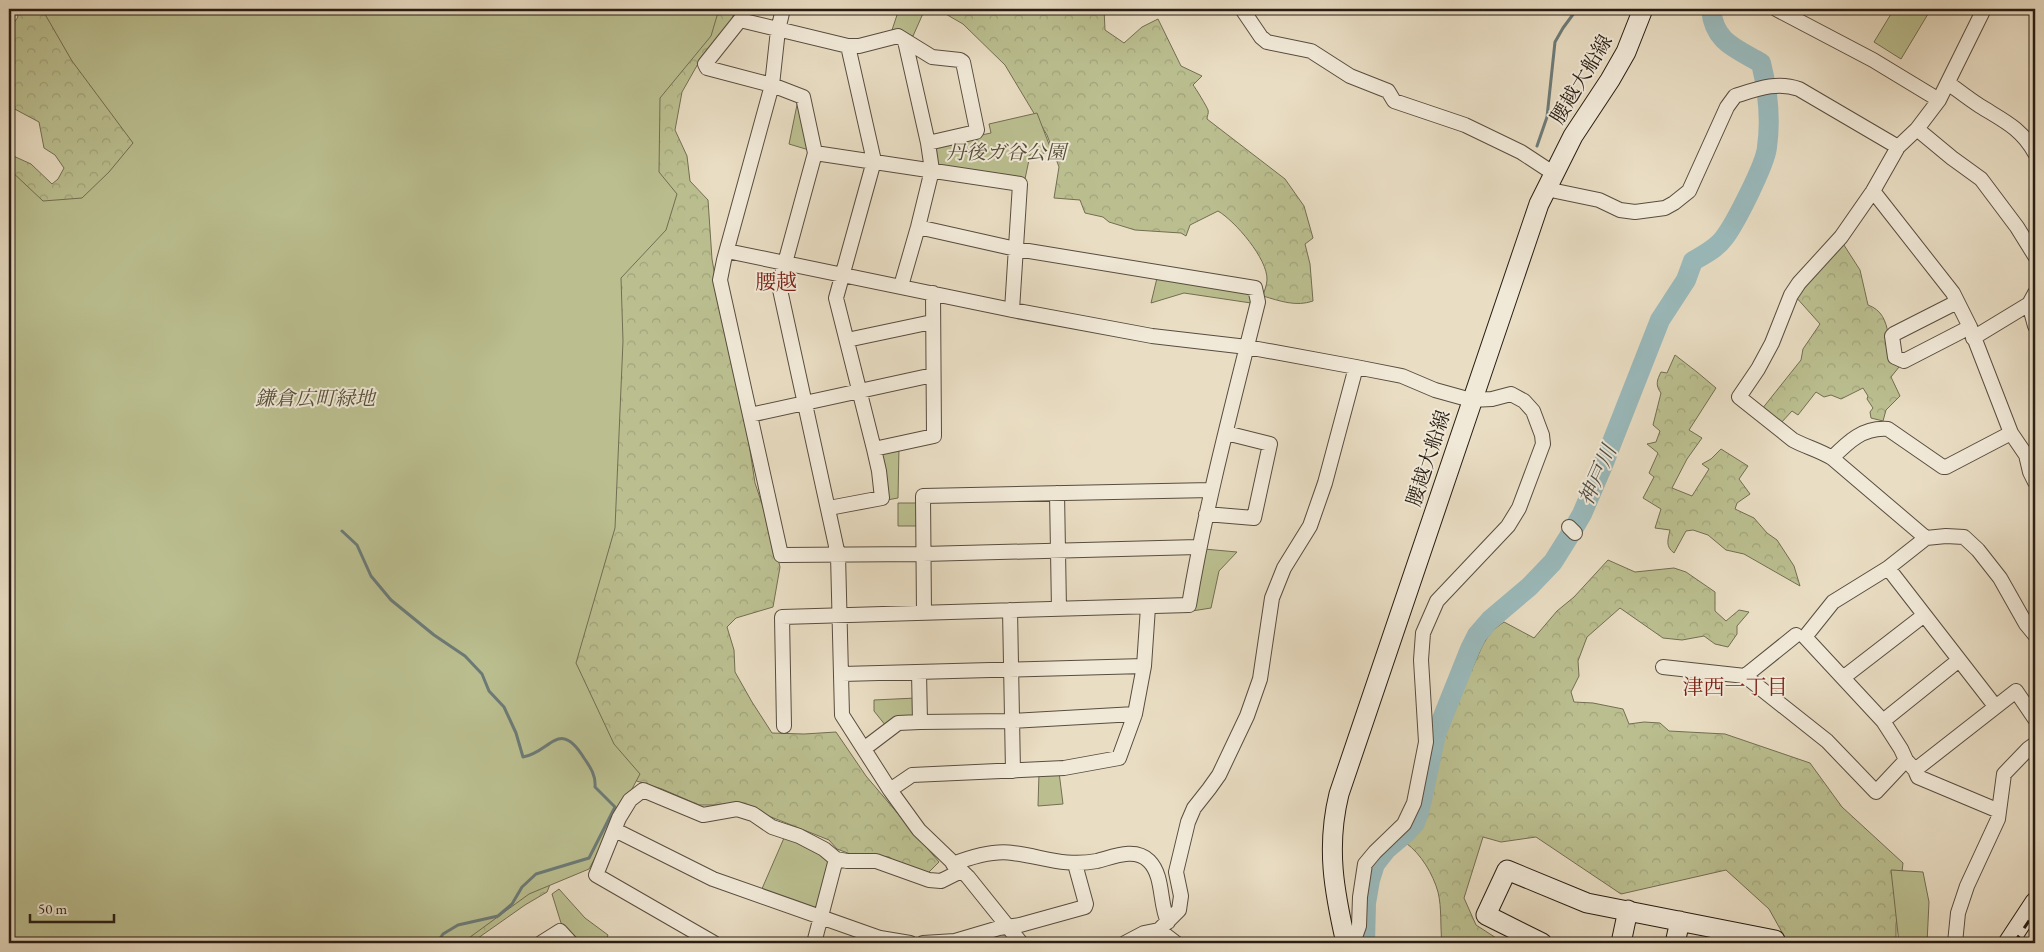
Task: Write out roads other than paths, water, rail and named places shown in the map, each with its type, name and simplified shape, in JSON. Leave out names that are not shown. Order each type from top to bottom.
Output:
[{"type":"main road","name":"腰越大船線","points":[[1346,943],[1334,884],[1331,854],[1333,818],[1358,735],[1539,204],[1573,136],[1614,73],[1638,25],[1643,9]]},
{"type":"main road","points":[[1542,943],[1486,915],[1507,870],[1587,902],[1680,921],[1736,938],[1775,940],[1775,943]]},
{"type":"main road","points":[[2008,943],[2035,902]]},
{"type":"main road","points":[[1621,943],[1628,910]]},
{"type":"main road","points":[[1675,943],[1680,921]]},
{"type":"street","points":[[783,9],[778,30],[772,85],[726,250],[720,280],[781,555],[1198,548]]},
{"type":"street","points":[[1242,9],[1261,37],[1267,42],[1310,51],[1350,76],[1388,91],[1394,101],[1465,125],[1521,152],[1549,181],[1620,210],[1635,212],[1665,208],[1689,191],[1727,107],[1735,96],[1767,87],[1788,85],[1799,89],[1898,148]]},
{"type":"street","points":[[1776,9],[1873,60],[1939,100]]},
{"type":"street","points":[[1926,538],[1832,458],[1820,450],[1803,446],[1739,397],[1772,344],[1791,295],[1841,237],[1873,191],[1898,148],[1917,129],[1939,100],[1984,9]]},
{"type":"street","points":[[928,143],[976,132],[977,130],[963,62],[932,57],[898,36],[859,46],[848,46],[740,20],[706,64],[707,68],[772,85],[803,97],[815,153],[778,285],[838,555],[842,715],[865,748],[890,790],[919,830],[957,868],[1021,943]]},
{"type":"street","points":[[900,286],[918,227],[932,170],[928,143],[905,40]]},
{"type":"street","points":[[829,508],[882,498],[874,449],[836,298],[844,275],[874,161],[848,46]]},
{"type":"street","points":[[1948,84],[2010,123],[2027,139],[2035,153]]},
{"type":"street","points":[[1917,129],[1981,179],[2017,227],[2035,256]]},
{"type":"street","points":[[815,153],[1020,184],[1012,310]]},
{"type":"street","points":[[1873,191],[1953,292],[2011,433],[2026,455],[2030,472],[2035,482]]},
{"type":"street","points":[[784,726],[780,619],[924,612],[1189,606],[1198,548],[1211,490],[1258,302],[1255,288],[1016,249],[918,227]]},
{"type":"street","points":[[726,250],[785,264],[1012,310],[1152,336],[1247,347],[1402,376],[1435,390],[1471,400],[1492,399],[1511,394],[1524,401],[1535,415],[1543,444],[1519,508],[1508,526],[1439,597],[1426,626],[1420,660],[1426,742],[1414,803],[1404,824],[1375,852],[1366,864],[1360,897],[1359,926],[1354,943]]},
{"type":"street","points":[[874,449],[934,436],[932,293]]},
{"type":"street","points":[[1957,302],[1894,334],[1892,336],[1895,357],[1904,361],[1971,333],[2032,298],[2035,326]]},
{"type":"street","points":[[847,340],[932,322]]},
{"type":"street","points":[[1125,943],[1164,926],[1179,910],[1181,896],[1176,872],[1188,822],[1194,808],[1219,775],[1247,716],[1260,679],[1272,598],[1284,568],[1310,526],[1325,483],[1356,367]]},
{"type":"street","points":[[750,414],[933,374]]},
{"type":"street","points":[[1832,458],[1855,437],[1878,428],[1888,429],[1943,467],[1946,467],[2011,433]]},
{"type":"street","points":[[1206,514],[1254,518],[1270,444],[1226,433]]},
{"type":"street","points":[[924,612],[923,496],[1211,490]]},
{"type":"street","points":[[1057,493],[1056,551],[1059,609]]},
{"type":"street","points":[[1999,810],[1918,777],[1883,721],[1805,637],[1832,602],[1888,568],[1926,538],[1946,536],[1964,537],[1978,550],[2000,578],[2026,624],[2035,635]]},
{"type":"street","points":[[1888,568],[1923,616],[1995,706]]},
{"type":"street","points":[[890,790],[912,775],[1064,768],[1119,758],[1135,714],[1144,666],[1148,608]]},
{"type":"street","points":[[1010,610],[1013,771]]},
{"type":"street","points":[[1844,677],[1923,616]]},
{"type":"street","points":[[1745,676],[1796,635]]},
{"type":"street","points":[[1883,721],[1959,660]]},
{"type":"street","points":[[842,674],[1144,666]]},
{"type":"street","points":[[1663,667],[1745,676],[1827,741],[1876,792],[1910,765],[2016,690],[2035,719]]},
{"type":"street","points":[[919,672],[920,722]]},
{"type":"street","points":[[865,748],[898,723],[1012,721],[1135,714]]},
{"type":"street","points":[[1955,943],[1958,913],[1967,886],[1998,819],[2004,774],[2035,744]]},
{"type":"street","points":[[714,943],[596,876],[602,856],[619,818],[630,800],[643,790],[703,815],[737,809],[753,814],[772,827],[799,836],[824,849],[836,859],[847,862],[876,861],[929,880],[940,882],[957,868],[980,855],[1012,853],[1075,864],[1122,854],[1145,858],[1156,871],[1161,888],[1164,926],[1176,943]]},
{"type":"street","points":[[615,830],[713,879],[880,938],[910,943]]},
{"type":"street","points":[[814,943],[836,859]]},
{"type":"street","points":[[923,943],[955,941],[1085,907],[1086,904],[1075,864]]},
{"type":"street","points":[[541,943],[560,931],[571,943]]},
{"type":"waterway","points":[[1537,146],[1547,117],[1555,42],[1577,9]]},
{"type":"waterway","name":"神戸川","points":[[1365,943],[1366,903],[1375,864],[1386,850],[1415,823],[1420,809],[1436,734],[1477,635],[1490,620],[1529,587],[1553,562],[1568,538],[1582,514],[1603,465],[1660,320],[1686,280],[1693,261],[1718,245],[1729,231],[1761,166],[1767,147],[1769,116],[1761,63],[1727,43],[1721,37],[1716,29],[1711,9]]},
{"type":"waterway","points":[[342,531],[357,545],[371,576],[391,600],[434,635],[465,656],[482,674],[489,691],[504,707],[516,733],[523,757],[540,750],[554,741],[568,740],[575,746],[589,765],[594,776],[595,787],[615,807],[589,858],[536,874],[522,887],[512,904],[498,916],[458,925],[443,934],[437,943]]},
{"type":"railway","points":[[2014,943],[2035,912]]},
{"type":"district","name":"腰越","points":[[776,281]]},
{"type":"district","name":"津西一丁目","points":[[1735,686]]},
{"type":"park label","name":"丹後ガ谷公園","points":[[1006,152]]},
{"type":"park label","name":"鎌倉広町緑地","points":[[315,398]]}]
